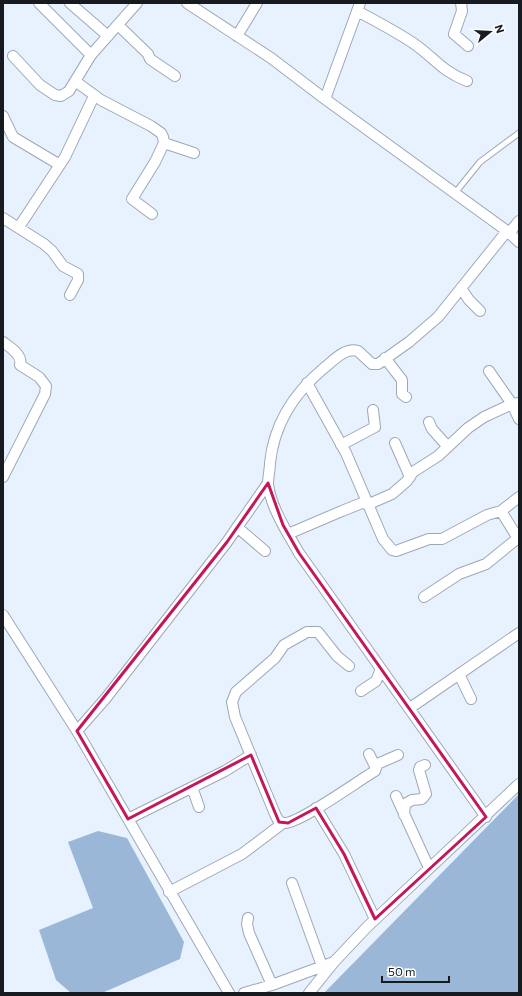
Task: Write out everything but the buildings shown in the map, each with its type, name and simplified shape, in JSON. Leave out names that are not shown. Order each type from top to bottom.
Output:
[{"type":"street","points":[[39,3],[91,55]]},
{"type":"street","points":[[70,3],[108,36]]},
{"type":"street","points":[[14,56],[40,85],[55,96],[66,94],[76,81],[91,55],[137,3]]},
{"type":"street","points":[[187,3],[271,58],[508,232],[519,242]]},
{"type":"street","points":[[237,36],[256,3]]},
{"type":"street","points":[[463,4],[454,34],[468,46]]},
{"type":"street","points":[[325,99],[358,7],[413,43],[444,70],[467,81]]},
{"type":"street","points":[[118,25],[148,54],[150,59],[175,76]]},
{"type":"street","points":[[76,81],[94,96],[160,132],[164,137],[164,143],[132,199],[152,214]]},
{"type":"street","points":[[19,227],[60,165],[94,96]]},
{"type":"street","points":[[3,116],[12,137],[60,165]]},
{"type":"street","points":[[164,143],[194,152]]},
{"type":"street","points":[[3,218],[19,227],[49,248],[63,266],[78,274],[78,280],[70,295]]},
{"type":"street","points":[[486,817],[299,553],[275,507],[268,483],[271,453],[278,428],[289,405],[307,383],[346,351],[358,351],[375,364],[426,329],[438,318],[461,288],[519,221]]},
{"type":"street","points":[[461,288],[469,300],[480,311]]},
{"type":"street","points":[[3,342],[19,356],[21,360],[20,365],[39,377],[46,386],[45,394],[3,477]]},
{"type":"street","points":[[385,358],[402,380],[402,394],[406,397]]},
{"type":"street","points":[[489,371],[516,404],[519,419]]},
{"type":"street","points":[[307,383],[341,445],[369,504],[383,539],[388,547],[394,551],[429,539],[434,538],[440,540],[487,515],[501,511],[519,497]]},
{"type":"street","points":[[288,534],[362,503],[369,504],[392,494],[410,477],[413,472],[448,447],[478,421],[516,404]]},
{"type":"street","points":[[341,445],[374,427],[373,410]]},
{"type":"street","points":[[429,422],[432,429],[448,447]]},
{"type":"street","points":[[395,443],[410,477]]},
{"type":"street","points":[[77,731],[106,698],[237,527],[268,483]]},
{"type":"street","points":[[424,597],[459,574],[486,564],[518,539],[501,511]]},
{"type":"street","points":[[237,527],[265,550]]},
{"type":"street","points":[[3,615],[77,731],[169,892],[229,993]]},
{"type":"street","points":[[283,823],[279,822],[275,814],[235,717],[232,702],[236,692],[275,658],[284,645],[307,632],[318,632],[337,656],[349,666]]},
{"type":"street","points":[[410,708],[519,634]]},
{"type":"street","points":[[361,691],[376,680],[381,669]]},
{"type":"street","points":[[459,674],[471,699]]},
{"type":"street","points":[[169,892],[242,854],[283,823],[288,823],[316,808],[375,771],[375,765],[369,754]]},
{"type":"street","points":[[128,819],[225,771],[251,755]]},
{"type":"street","points":[[375,765],[398,755]]},
{"type":"street","points":[[404,815],[405,804],[412,800],[422,799],[426,794],[419,770],[420,767],[424,765]]},
{"type":"street","points":[[309,993],[334,962],[375,919],[486,817],[519,784]]},
{"type":"street","points":[[192,787],[199,807]]},
{"type":"street","points":[[396,796],[429,868]]},
{"type":"street","points":[[316,808],[344,854],[375,919]]},
{"type":"street","points":[[292,883],[322,966]]},
{"type":"street","points":[[248,918],[247,924],[249,933],[272,985]]},
{"type":"street","points":[[244,993],[272,985],[334,962]]},
{"type":"lane","points":[[455,193],[480,162],[519,133]]},
{"type":"highlighted area","points":[[268,483],[283,525],[299,553],[486,817],[375,919],[344,854],[316,808],[288,823],[279,822],[251,755],[128,819],[77,731],[227,542]]},
{"type":"water","points":[[519,794],[519,993],[324,993]]},
{"type":"water","points":[[98,831],[127,838],[184,942],[180,959],[102,993],[71,993],[56,980],[39,930],[93,908],[68,842]]}]
